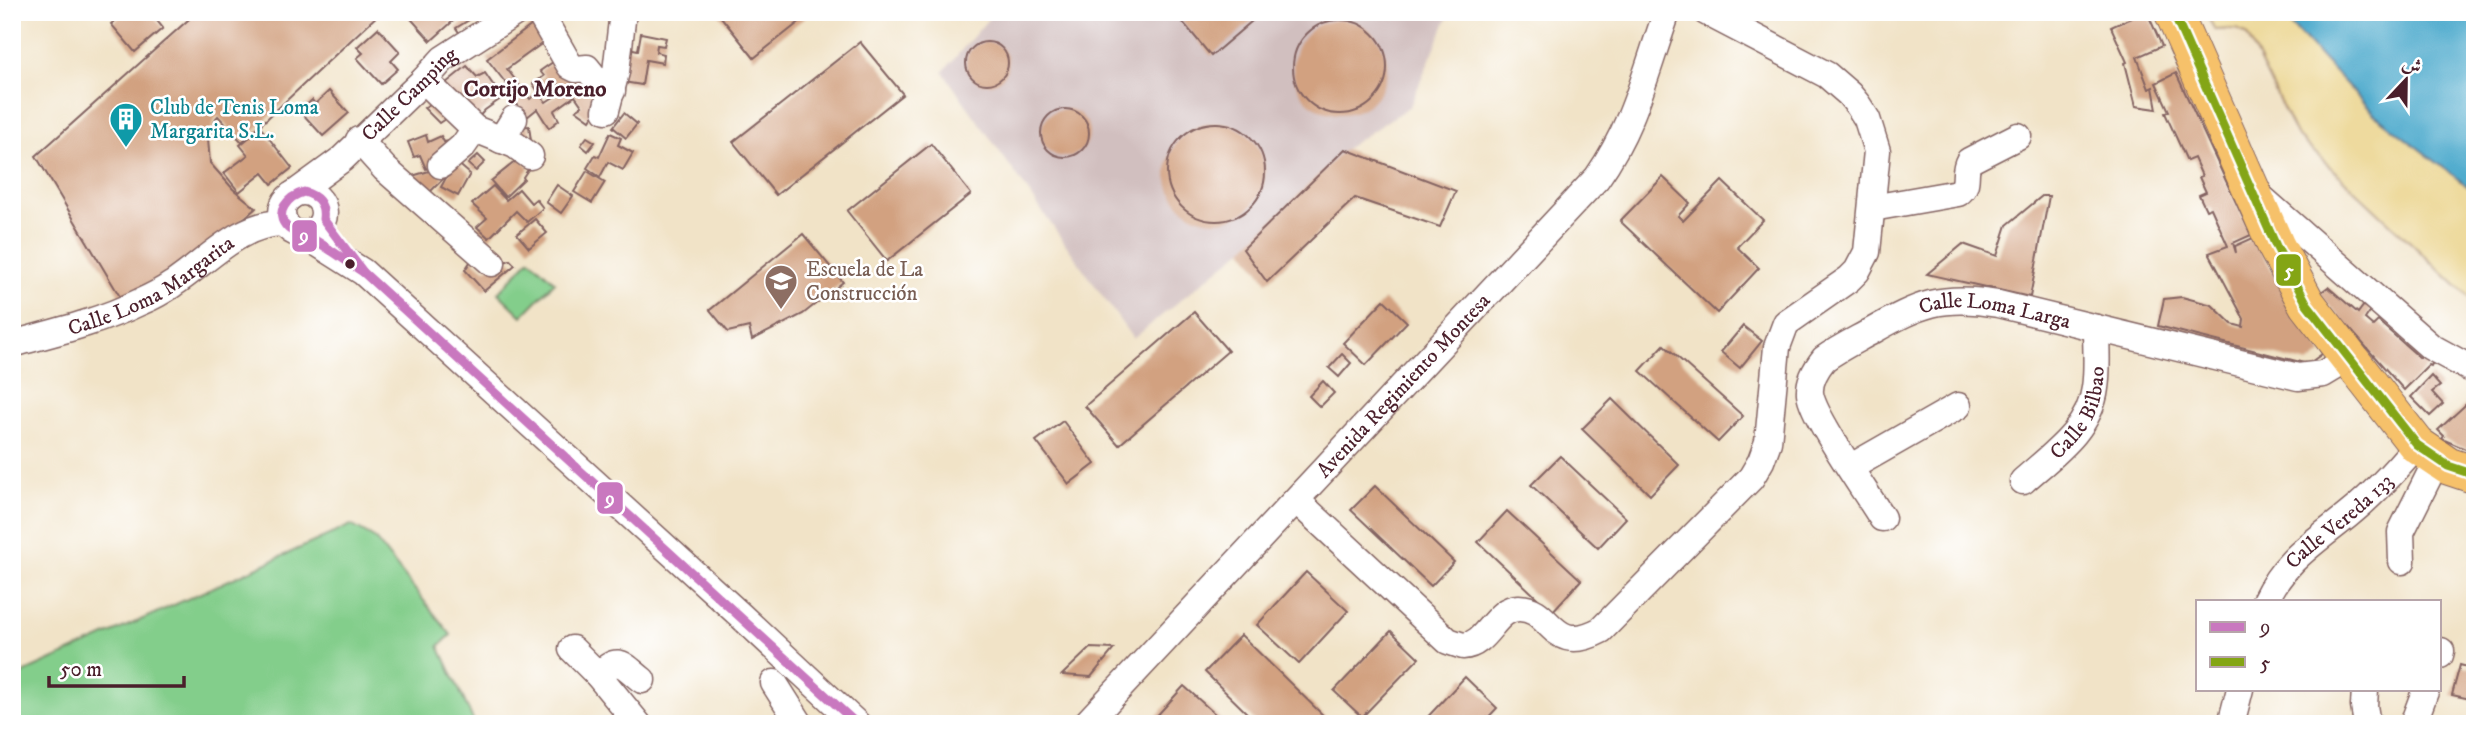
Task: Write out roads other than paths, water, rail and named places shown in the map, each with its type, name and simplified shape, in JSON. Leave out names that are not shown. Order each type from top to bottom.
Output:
[{"type":"highway","points":[[2173,12],[2249,187],[2295,284],[2323,327],[2427,452],[2459,471],[2475,475]]},
{"type":"street","name":"Calle Camping","points":[[351,150],[308,220],[282,209],[290,197],[351,150],[443,59],[516,12]]},
{"type":"street","points":[[539,12],[570,65],[576,69],[587,68],[609,101],[620,50],[623,12]]},
{"type":"street","name":"Avenida Regimiento Montesa","points":[[1086,724],[1597,178],[1633,116],[1667,12]]},
{"type":"street","points":[[1296,500],[1455,645],[1475,644],[1502,615],[1521,608],[1530,610],[1564,637],[1573,639],[1590,636],[1615,618],[1757,470],[1768,442],[1777,346],[1786,323],[1849,279],[1857,271],[1867,252],[1877,151],[1867,120],[1849,94],[1827,75],[1706,12]]},
{"type":"street","points":[[424,80],[475,129],[507,129],[515,145],[530,156]]},
{"type":"street","points":[[441,165],[463,146],[475,129]]},
{"type":"street","points":[[1872,208],[1958,193],[1967,182],[1966,168],[1969,161],[2018,136]]},
{"type":"street","points":[[351,150],[384,169],[492,263]]},
{"type":"street","points":[[2249,187],[2431,347],[2475,371]]},
{"type":"street","points":[[308,220],[711,587],[857,724]]},
{"type":"street","name":"Calle Loma Margarita","points":[[12,344],[115,314],[174,284],[248,230],[266,224],[308,220]]},
{"type":"street","points":[[2295,284],[2328,258]]},
{"type":"street","name":"Calle Loma Larga","points":[[1882,518],[1815,410],[1811,384],[1824,359],[1832,353],[1911,309],[1945,301],[1998,304],[2298,377],[2323,374],[2348,359]]},
{"type":"street","name":"Calle Bilbao","points":[[2023,481],[2078,430],[2085,419],[2095,387],[2096,328]]},
{"type":"street","points":[[1851,467],[1958,406]]},
{"type":"street","points":[[2402,561],[2401,532],[2427,452]]},
{"type":"street","name":"Calle Vereda 133","points":[[2266,600],[2277,579],[2298,554],[2427,452]]},
{"type":"street","points":[[572,649],[598,675],[638,724]]},
{"type":"street","points":[[598,675],[616,662],[623,664],[642,680]]},
{"type":"street","points":[[774,683],[800,724]]},
{"type":"street","points":[[2231,724],[2241,690]]},
{"type":"street","points":[[2365,690],[2367,724]]},
{"type":"street","points":[[2413,724],[2426,690]]},
{"type":"water","points":[[2279,12],[2475,12],[2475,192],[2373,113]]},
{"type":"place","name":"Club de Tenis Loma Margarita S.L.","points":[[126,149]]},
{"type":"place","name":"Escuela de La Construcción","points":[[781,311]]},
{"type":"district","name":"Cortijo Moreno","points":[[535,88]]}]
